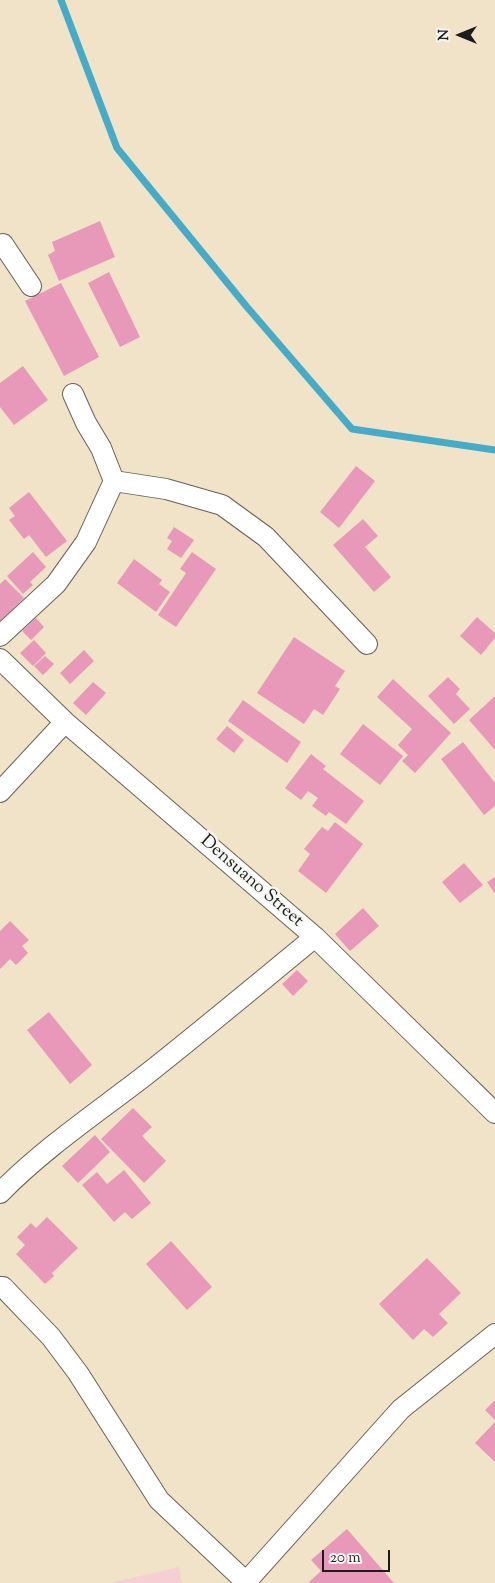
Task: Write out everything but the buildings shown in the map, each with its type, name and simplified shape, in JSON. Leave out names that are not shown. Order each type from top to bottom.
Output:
[{"type":"street","points":[[0,246],[3,244],[31,286]]},
{"type":"street","points":[[0,636],[56,584],[86,542],[114,481],[101,448],[86,423],[73,394]]},
{"type":"street","points":[[114,481],[166,489],[222,506],[266,537],[367,644]]},
{"type":"street","name":"Densuano Street","points":[[0,659],[65,722],[315,938],[495,1113]]},
{"type":"street","points":[[0,792],[65,722]]},
{"type":"street","points":[[0,1193],[10,1182],[70,1132],[148,1074],[315,938]]},
{"type":"street","points":[[0,1287],[50,1337],[78,1373],[159,1500],[246,1582],[401,1409],[495,1334]]},
{"type":"shaded area","points":[[179,1567],[182,1583],[110,1583]]},
{"type":"waterway","points":[[61,0],[117,148],[247,307],[352,429],[495,450]]}]
